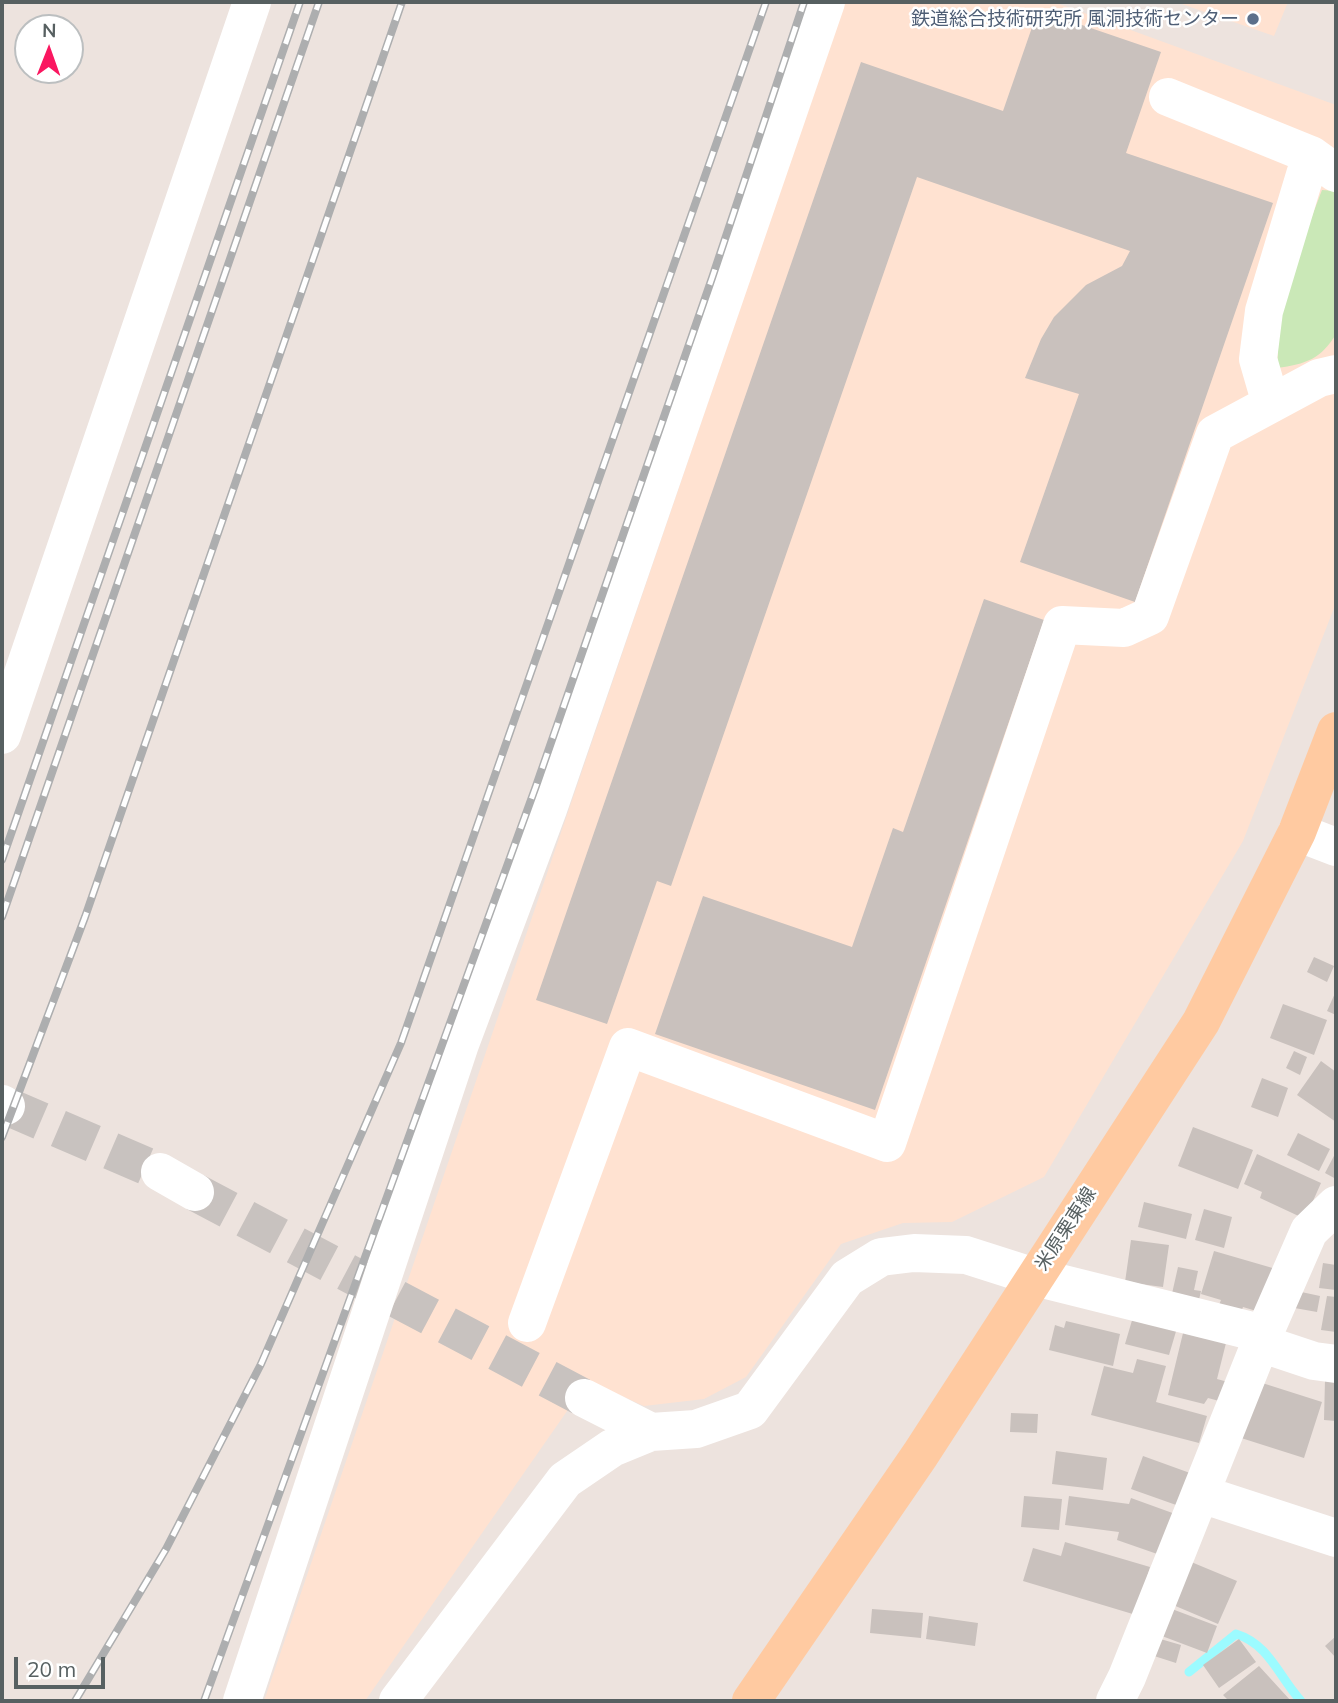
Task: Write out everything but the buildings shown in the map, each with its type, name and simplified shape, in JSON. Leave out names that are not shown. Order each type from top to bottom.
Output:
[{"type":"main road","name":"米原栗東線","points":[[751,1701],[920,1455],[1201,1022],[1297,832],[1336,731]]},
{"type":"street","points":[[2,735],[253,2]]},
{"type":"street","points":[[242,1701],[460,1044],[548,809],[826,2]]},
{"type":"street","points":[[1168,97],[1324,164],[1264,311],[1258,359],[1271,404]]},
{"type":"street","points":[[527,1323],[628,1047],[887,1143],[1062,625],[1124,628],[1150,616],[1203,460],[1215,433],[1319,378],[1336,374]]},
{"type":"street","points":[[1297,832],[1336,847]]},
{"type":"street","points":[[160,1172],[195,1192]]},
{"type":"street","points":[[1115,1701],[1262,1338],[1309,1231],[1336,1205]]},
{"type":"street","points":[[398,1701],[565,1480],[612,1448],[651,1432],[696,1429],[750,1410],[848,1278],[881,1257],[914,1253],[966,1255],[1035,1277],[1262,1338],[1314,1361],[1336,1364]]},
{"type":"street","points":[[584,1398],[651,1432]]},
{"type":"street","points":[[1201,1494],[1336,1538]]},
{"type":"shaded area","points":[[845,2],[1054,2],[1336,105],[1336,603],[1243,841],[1044,1177],[952,1222],[903,1223],[841,1244],[746,1377],[704,1399],[644,1406],[588,1381],[365,1701],[264,1701]]},
{"type":"shaded area","name":"鉄道総合技術研究所 風洞技術センター","points":[[1176,2],[1288,2],[1274,36]]},
{"type":"green space","points":[[1322,190],[1336,191],[1336,334],[1325,349],[1312,359],[1277,368],[1281,297]]},
{"type":"waterway","points":[[1189,1672],[1236,1634],[1257,1645],[1265,1653],[1301,1701]]},
{"type":"tunnel","points":[[6,1106],[160,1172]]},
{"type":"tunnel","points":[[195,1192],[584,1398]]},
{"type":"railway","points":[[2,860],[300,2]]},
{"type":"railway","points":[[2,917],[319,2]]},
{"type":"railway","points":[[2,1137],[85,917],[402,2]]},
{"type":"railway","points":[[75,1701],[166,1549],[261,1364],[401,1043],[766,2]]},
{"type":"railway","points":[[204,1701],[536,786],[712,278],[804,2]]},
{"type":"place","name":"鉄道総合技術研究所 風洞技術センター","points":[[1253,19]]}]
